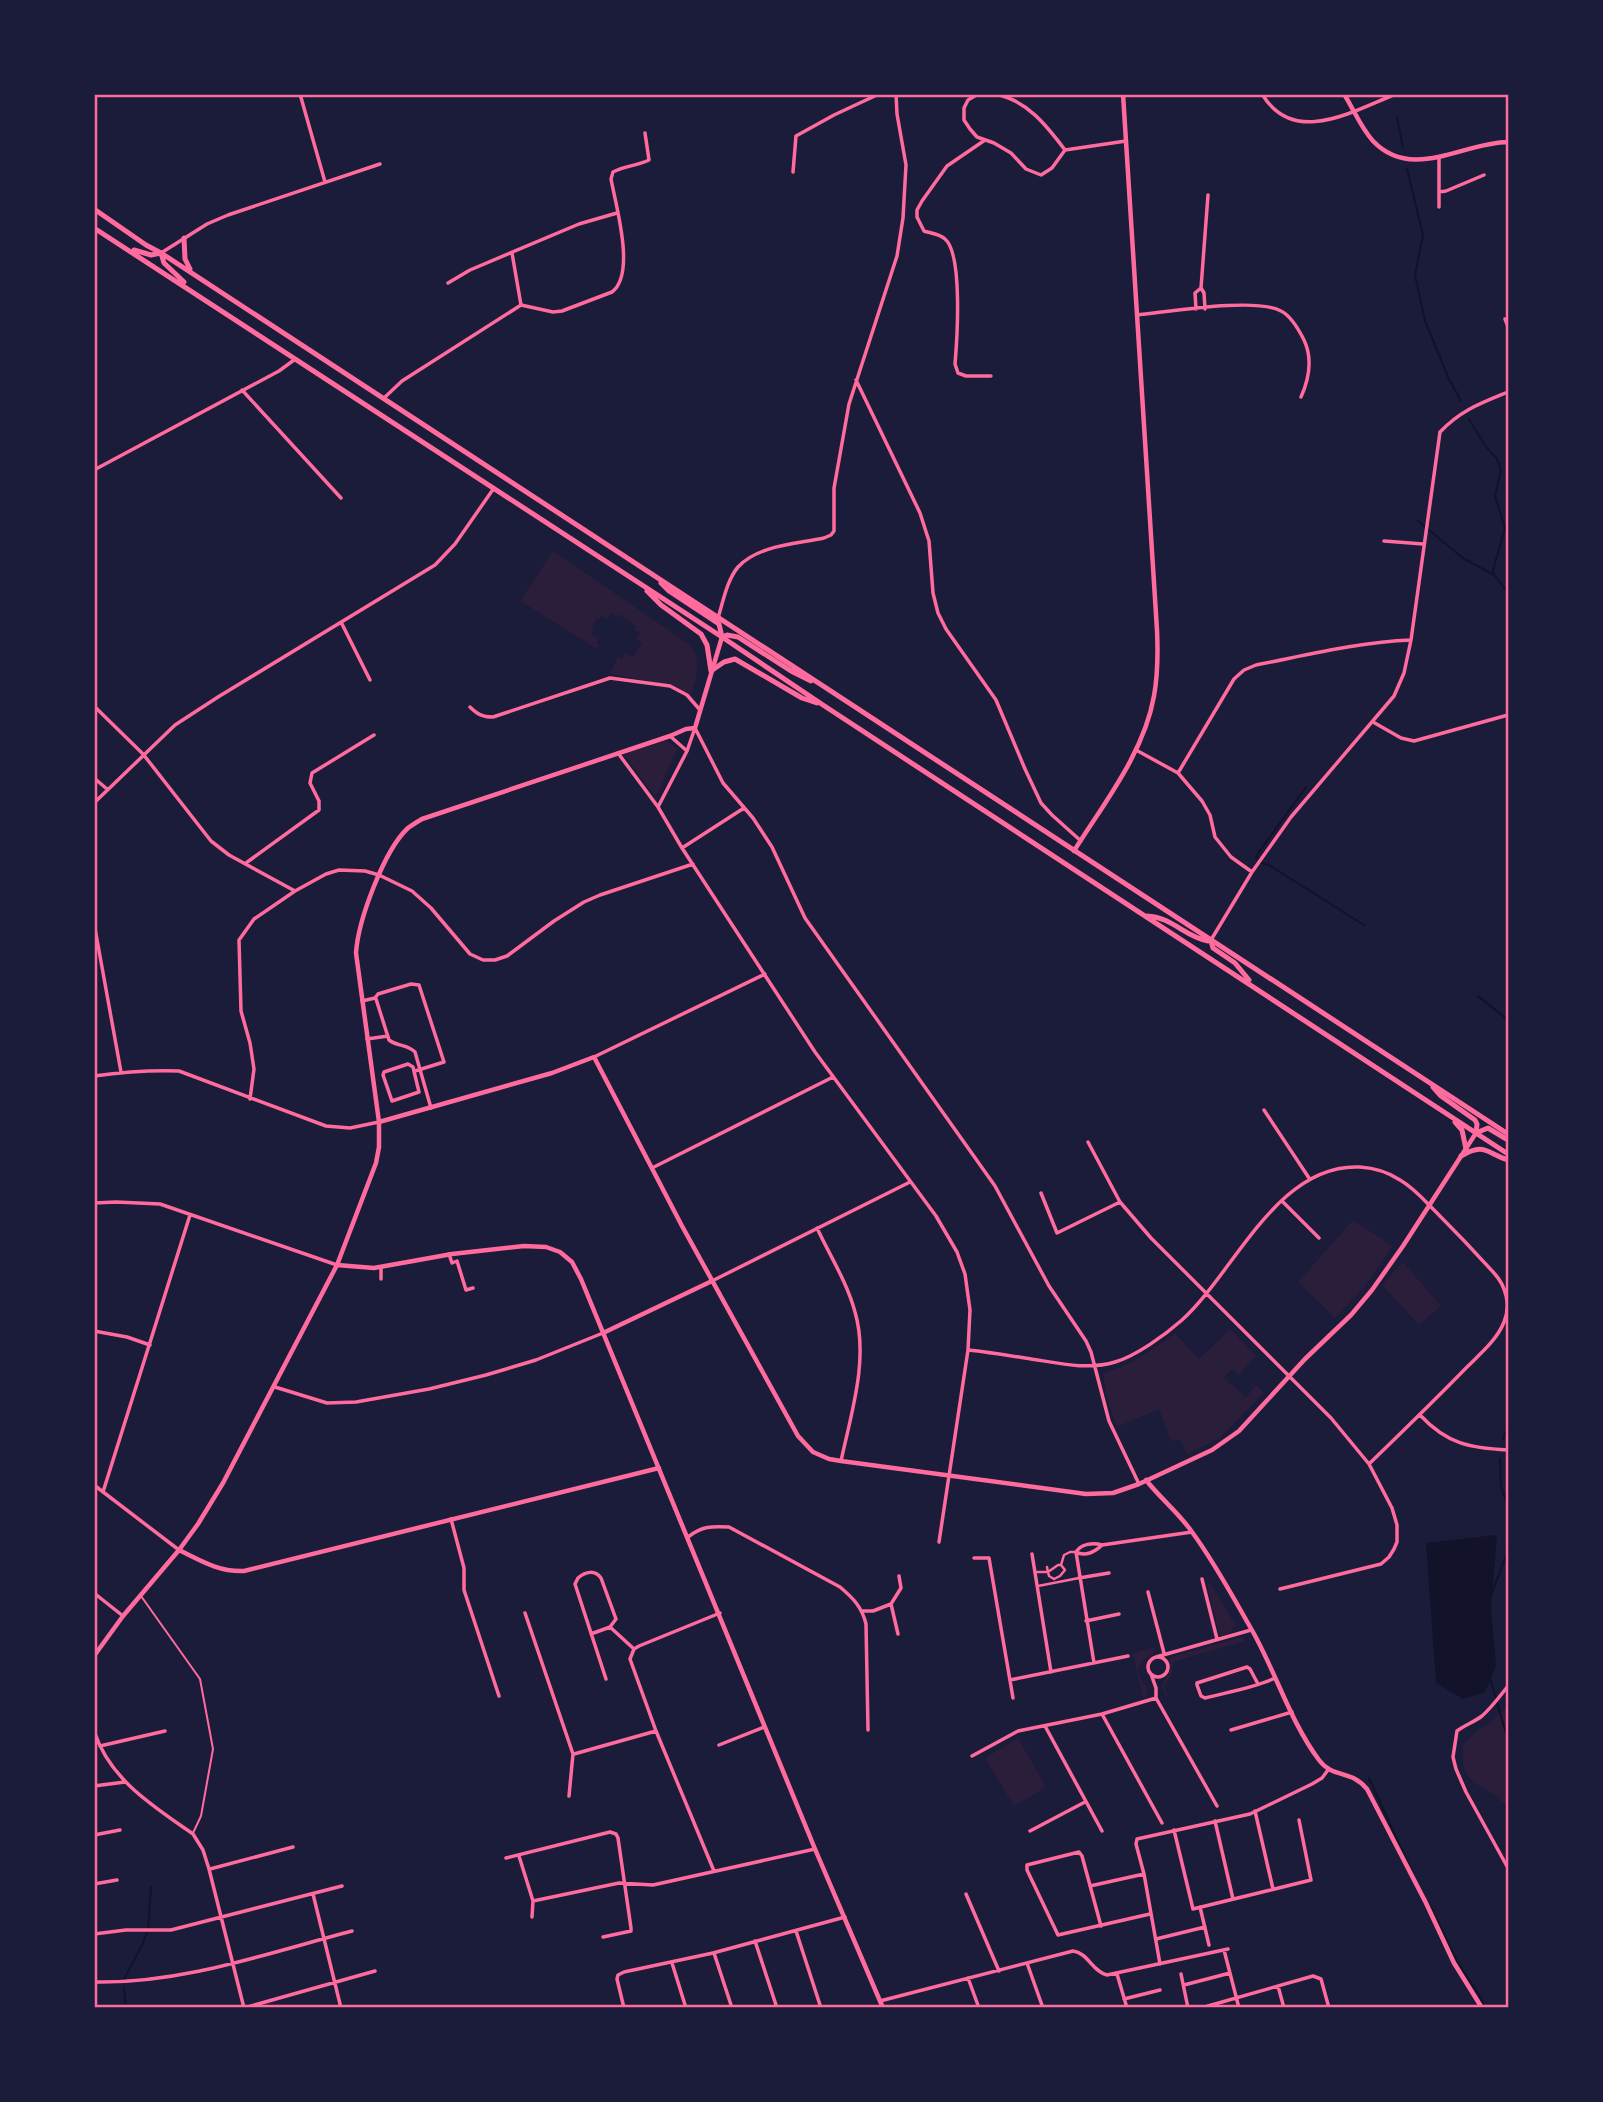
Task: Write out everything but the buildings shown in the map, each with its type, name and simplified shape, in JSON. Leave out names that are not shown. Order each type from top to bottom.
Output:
[{"type":"highway","points":[[94,209],[1508,1133]]},
{"type":"highway","points":[[94,228],[642,584],[1508,1154]]},
{"type":"highway","points":[[184,238],[185,259],[188,267],[197,276]]},
{"type":"highway","points":[[114,240],[121,241],[138,252],[151,255],[161,253]]},
{"type":"highway","points":[[161,253],[170,271],[198,295]]},
{"type":"highway","points":[[657,578],[668,591],[719,624],[722,637]]},
{"type":"highway","points":[[642,584],[656,601],[701,635],[707,645],[711,671],[724,662],[735,659],[802,698],[823,705]]},
{"type":"highway","points":[[722,637],[733,635],[804,678],[822,685]]},
{"type":"highway","points":[[1146,916],[1170,921],[1200,939],[1211,941]]},
{"type":"highway","points":[[1211,941],[1213,948],[1235,963],[1254,986]]},
{"type":"highway","points":[[1429,1082],[1441,1096],[1473,1117],[1477,1124],[1476,1133]]},
{"type":"highway","points":[[1451,1116],[1462,1130],[1466,1149]]},
{"type":"highway","points":[[1476,1133],[1488,1129],[1508,1140]]},
{"type":"highway","points":[[1461,1156],[1474,1149],[1485,1148],[1508,1160]]},
{"type":"street","points":[[300,94],[326,182]]},
{"type":"street","points":[[793,172],[796,136],[880,94]]},
{"type":"street","points":[[718,618],[729,584],[738,568],[754,554],[831,536],[834,531],[834,488],[849,404],[897,256],[903,218],[906,165],[896,94]]},
{"type":"street","points":[[978,94],[968,100],[964,108],[964,120],[977,137],[1011,153],[1026,169],[1041,175],[1052,168],[1065,150],[1126,141]]},
{"type":"street","points":[[995,94],[1026,108],[1046,125],[1065,150]]},
{"type":"street","points":[[1074,851],[1136,750],[1147,726],[1157,674],[1157,630],[1123,94]]},
{"type":"street","points":[[1262,94],[1266,102],[1284,118],[1305,123],[1327,120],[1396,94]]},
{"type":"street","points":[[1344,94],[1373,140],[1390,153],[1413,160],[1439,158],[1481,144],[1508,142]]},
{"type":"street","points":[[384,398],[402,381],[522,305],[544,312],[562,311],[619,287],[624,260],[612,172],[649,160],[645,133]]},
{"type":"street","points":[[985,140],[947,166],[922,201],[917,217],[924,231],[945,239],[949,244],[957,280],[955,364],[958,373],[965,376],[991,376]]},
{"type":"street","points":[[1439,158],[1439,207]]},
{"type":"street","points":[[161,253],[228,215],[380,164]]},
{"type":"street","points":[[1439,192],[1484,175]]},
{"type":"street","points":[[1205,309],[1201,288],[1209,195]]},
{"type":"street","points":[[448,283],[460,274],[579,224],[617,214]]},
{"type":"street","points":[[512,253],[522,305]]},
{"type":"street","points":[[1196,309],[1195,293],[1201,288]]},
{"type":"street","points":[[1136,315],[1246,305],[1268,306],[1284,312],[1299,330],[1306,344],[1310,363],[1308,380],[1301,397]]},
{"type":"street","points":[[1505,319],[1508,327]]},
{"type":"street","points":[[94,470],[279,371],[296,358]]},
{"type":"street","points":[[856,380],[920,513],[929,541],[933,593],[938,613],[946,629],[996,700],[1041,803],[1081,841]]},
{"type":"street","points":[[242,390],[341,498]]},
{"type":"street","points":[[1211,941],[1252,872],[1299,807],[1394,695],[1404,673],[1411,640],[1440,432],[1454,417],[1474,405],[1508,392]]},
{"type":"street","points":[[94,803],[175,725],[435,565],[455,544],[494,488]]},
{"type":"street","points":[[1384,541],[1423,544]]},
{"type":"street","points":[[341,622],[370,680]]},
{"type":"street","points":[[658,807],[687,751],[722,637]]},
{"type":"street","points":[[1178,773],[1234,679],[1244,670],[1256,665],[1337,649],[1384,641],[1411,640]]},
{"type":"street","points":[[470,707],[477,714],[493,717],[610,678],[670,686],[687,695],[700,710]]},
{"type":"street","points":[[94,706],[143,754],[211,841],[229,855],[295,891]]},
{"type":"street","points":[[1373,722],[1401,738],[1414,741],[1508,715]]},
{"type":"street","points":[[94,1656],[123,1616],[179,1550],[223,1483],[337,1265],[376,1163],[379,1122],[356,953],[357,934],[379,875],[399,839],[422,819],[695,728]]},
{"type":"street","points":[[695,728],[723,783],[772,848],[805,918],[995,1186],[1049,1286],[1086,1340],[1109,1421],[1139,1484]]},
{"type":"street","points":[[246,863],[320,810],[319,801],[310,783],[312,773],[374,735]]},
{"type":"street","points":[[670,736],[687,751]]},
{"type":"street","points":[[1136,750],[1178,773],[1202,801],[1210,815],[1215,837],[1231,857],[1252,872]]},
{"type":"street","points":[[618,753],[658,807],[682,848],[833,1077],[936,1216],[957,1252],[965,1274],[970,1310],[968,1350],[939,1542]]},
{"type":"street","points":[[94,778],[107,789]]},
{"type":"street","points":[[682,848],[744,808]]},
{"type":"street","points":[[250,1099],[254,1069],[241,1011],[239,940],[254,919],[326,874],[339,870],[365,870],[412,891],[470,954],[483,960],[495,960],[507,956],[584,902],[693,864]]},
{"type":"street","points":[[94,923],[121,1072]]},
{"type":"street","points":[[94,1076],[121,1072],[179,1071],[326,1126],[350,1128],[552,1073],[594,1057],[765,974]]},
{"type":"street","points":[[362,1001],[375,998],[378,993],[411,984],[419,985],[444,1062],[417,1070]]},
{"type":"street","points":[[375,998],[392,1043],[410,1047],[415,1052],[417,1070],[420,1090],[417,1094],[391,1100],[384,1072],[411,1064],[417,1070],[431,1108]]},
{"type":"street","points":[[367,1039],[388,1036]]},
{"type":"street","points":[[594,1057],[712,1281],[798,1436],[813,1452],[841,1461],[1086,1494],[1113,1493],[1139,1484],[1212,1450],[1239,1431],[1372,1290],[1476,1133]]},
{"type":"street","points":[[652,1168],[833,1077]]},
{"type":"street","points":[[1264,1110],[1310,1178]]},
{"type":"street","points":[[1088,1142],[1120,1202],[1151,1238],[1331,1418],[1369,1464],[1392,1508],[1397,1525],[1397,1542],[1389,1557],[1379,1565],[1280,1589]]},
{"type":"street","points":[[968,1350],[1080,1366],[1115,1362],[1156,1339],[1182,1320],[1264,1219],[1310,1178],[1348,1167],[1382,1171],[1412,1188],[1499,1278],[1508,1303],[1505,1320],[1490,1343],[1369,1464]]},
{"type":"street","points":[[275,1387],[327,1403],[355,1402],[429,1389],[536,1360],[603,1333],[910,1182]]},
{"type":"street","points":[[1041,1193],[1057,1233],[1120,1202]]},
{"type":"street","points":[[1283,1202],[1319,1238]]},
{"type":"street","points":[[94,1203],[160,1204],[337,1265],[381,1267],[449,1254],[524,1246],[546,1247],[560,1252],[572,1262],[720,1613],[814,1849],[883,2007]]},
{"type":"street","points":[[103,1492],[190,1215]]},
{"type":"street","points":[[817,1228],[849,1292],[859,1334],[856,1388],[841,1461]]},
{"type":"street","points":[[449,1254],[452,1263],[457,1261],[466,1290],[473,1287]]},
{"type":"street","points":[[381,1267],[381,1279]]},
{"type":"street","points":[[94,1331],[127,1337],[150,1345]]},
{"type":"street","points":[[1420,1415],[1444,1437],[1456,1442],[1508,1450]]},
{"type":"street","points":[[94,1485],[179,1550],[214,1568],[230,1572],[244,1571],[659,1468]]},
{"type":"street","points":[[1146,1480],[1193,1532],[1251,1630],[1313,1752],[1328,1770],[1353,1776],[1367,1789],[1454,1963],[1482,2007]]},
{"type":"street","points":[[451,1519],[464,1568],[464,1590],[499,1696]]},
{"type":"street","points":[[688,1537],[696,1530],[708,1526],[729,1527],[840,1587],[854,1599],[863,1611],[866,1624],[868,1730]]},
{"type":"street","points":[[1094,1663],[1079,1578],[1076,1552],[1080,1546],[1193,1532]]},
{"type":"street","points":[[1061,1565],[1064,1555],[1070,1552],[1082,1555],[1094,1552],[1102,1545]]},
{"type":"street","points":[[1032,1554],[1051,1672]]},
{"type":"street","points":[[974,1558],[989,1558],[1013,1698]]},
{"type":"street","points":[[1035,1572],[1048,1572],[1061,1565]]},
{"type":"street","points":[[1054,1581],[1065,1570],[1061,1565]]},
{"type":"street","points":[[1047,1567],[1049,1576],[1054,1581]]},
{"type":"street","points":[[591,1634],[610,1627],[615,1622],[615,1615],[601,1578],[594,1572],[582,1574],[575,1584],[591,1634],[606,1679]]},
{"type":"street","points":[[1037,1586],[1109,1573]]},
{"type":"street","points":[[863,1611],[873,1611],[891,1604],[901,1588],[899,1576]]},
{"type":"street","points":[[1202,1579],[1217,1639]]},
{"type":"street","points":[[94,1592],[123,1616]]},
{"type":"street","points":[[1147,1592],[1167,1652],[1168,1669],[1156,1688]]},
{"type":"street","points":[[891,1604],[898,1634]]},
{"type":"street","points":[[525,1613],[573,1754],[569,1796]]},
{"type":"street","points":[[714,1871],[656,1731],[630,1658],[634,1649],[720,1613]]},
{"type":"street","points":[[1086,1621],[1119,1614]]},
{"type":"street","points":[[610,1627],[634,1649]]},
{"type":"street","points":[[1217,1806],[1156,1698],[1156,1688],[1148,1669],[1149,1662],[1167,1652],[1251,1630]]},
{"type":"street","points":[[1009,1680],[1128,1656]]},
{"type":"street","points":[[1156,1657],[1167,1661]]},
{"type":"street","points":[[1258,1684],[1247,1667],[1197,1682],[1201,1696],[1205,1698],[1258,1684],[1275,1678]]},
{"type":"street","points":[[1151,1674],[1162,1676]]},
{"type":"street","points":[[1508,1686],[1479,1718],[1457,1731],[1454,1757],[1465,1792],[1508,1868]]},
{"type":"street","points":[[972,1756],[1018,1731],[1102,1714],[1156,1698]]},
{"type":"street","points":[[1231,1730],[1292,1712]]},
{"type":"street","points":[[1102,1714],[1162,1823]]},
{"type":"street","points":[[1045,1726],[1102,1831]]},
{"type":"street","points":[[719,1745],[764,1727]]},
{"type":"street","points":[[94,1731],[108,1761],[125,1782],[141,1798],[193,1833],[203,1850],[244,2007],[375,1971]]},
{"type":"street","points":[[100,1746],[164,1731]]},
{"type":"street","points":[[573,1754],[656,1731]]},
{"type":"street","points":[[1160,1964],[1136,1844],[1138,1839],[1255,1811],[1312,1784],[1328,1770]]},
{"type":"street","points":[[94,1786],[125,1782]]},
{"type":"street","points":[[1030,1830],[1085,1802]]},
{"type":"street","points":[[1255,1811],[1273,1889]]},
{"type":"street","points":[[1174,1830],[1193,1909],[1311,1880],[1299,1820]]},
{"type":"street","points":[[1215,1821],[1233,1899]]},
{"type":"street","points":[[94,1835],[120,1830]]},
{"type":"street","points":[[506,1858],[610,1832],[616,1834],[631,1931],[603,1937]]},
{"type":"street","points":[[209,1869],[293,1847]]},
{"type":"street","points":[[533,1901],[625,1883],[653,1885],[814,1849]]},
{"type":"street","points":[[1101,1926],[1079,1852],[1029,1863],[1026,1867],[1058,1935],[1101,1926],[1150,1913]]},
{"type":"street","points":[[519,1856],[533,1901],[532,1917]]},
{"type":"street","points":[[1090,1886],[1144,1874]]},
{"type":"street","points":[[94,1884],[117,1880]]},
{"type":"street","points":[[94,1934],[126,1930],[171,1930],[342,1886]]},
{"type":"street","points":[[313,1894],[341,2007]]},
{"type":"street","points":[[966,1894],[999,1970]]},
{"type":"street","points":[[1200,1907],[1209,1945]]},
{"type":"street","points":[[624,2007],[617,1979],[618,1975],[624,1972],[713,1953],[845,1917]]},
{"type":"street","points":[[1155,1939],[1205,1927]]},
{"type":"street","points":[[94,1982],[142,1981],[233,1963],[352,1931]]},
{"type":"street","points":[[796,1931],[821,2007]]},
{"type":"street","points":[[755,1941],[777,2007]]},
{"type":"street","points":[[880,2001],[1077,1951],[1102,1974],[1226,1950],[1239,2007]]},
{"type":"street","points":[[713,1953],[732,2007]]},
{"type":"street","points":[[672,1963],[686,2007]]},
{"type":"street","points":[[1027,1963],[1043,2007]]},
{"type":"street","points":[[1116,1973],[1126,2007]]},
{"type":"street","points":[[1181,1973],[1188,2007]]},
{"type":"street","points":[[1184,1985],[1230,1973]]},
{"type":"street","points":[[1201,2007],[1317,1976],[1323,1983],[1329,2007]]},
{"type":"street","points":[[968,1978],[979,2007]]},
{"type":"street","points":[[1278,1986],[1284,2007]]},
{"type":"street","points":[[1124,1999],[1160,1990]]},
{"type":"lane","points":[[141,1596],[200,1679],[214,1749],[201,1816],[193,1833]]},
{"type":"shaded area","points":[[553,551],[689,644],[698,663],[691,696],[674,686],[610,674],[618,657],[622,659],[626,653],[633,657],[642,643],[636,639],[640,633],[634,629],[636,626],[618,614],[616,617],[611,613],[607,619],[602,616],[591,628],[594,630],[591,634],[599,638],[596,643],[600,645],[597,649],[520,601]]},
{"type":"shaded area","points":[[665,740],[677,748],[658,793],[654,795],[625,756],[627,750]]},
{"type":"shaded area","points":[[1353,1220],[1393,1246],[1365,1286],[1335,1318],[1298,1282]]},
{"type":"shaded area","points":[[1403,1262],[1441,1306],[1419,1325],[1382,1285]]},
{"type":"shaded area","points":[[1230,1329],[1256,1356],[1239,1375],[1232,1369],[1224,1378],[1246,1397],[1256,1385],[1264,1393],[1220,1438],[1187,1454],[1180,1440],[1171,1441],[1159,1409],[1117,1427],[1108,1402],[1103,1373],[1132,1362],[1175,1333],[1199,1359]]},
{"type":"shaded area","points":[[1497,1535],[1491,1608],[1496,1666],[1485,1692],[1463,1699],[1436,1683],[1426,1543]]},
{"type":"shaded area","points":[[1210,1582],[1236,1626],[1232,1627],[1233,1632],[1220,1636],[1207,1584]]},
{"type":"shaded area","points":[[1242,1637],[1245,1641],[1173,1662],[1172,1674],[1164,1686],[1166,1696],[1162,1685],[1171,1670],[1171,1657]]},
{"type":"shaded area","points":[[1154,1647],[1155,1652],[1139,1668],[1140,1677],[1148,1690],[1147,1697],[1143,1698],[1133,1653]]},
{"type":"shaded area","points":[[1508,1706],[1508,1809],[1497,1797],[1466,1774],[1463,1744]]},
{"type":"shaded area","points":[[1018,1738],[1046,1787],[1014,1806],[985,1758]]},
{"type":"waterway","points":[[1397,117],[1403,148]]},
{"type":"waterway","points":[[1407,169],[1423,235],[1415,275],[1425,321],[1461,401]]},
{"type":"waterway","points":[[1469,419],[1486,447],[1497,459],[1501,470],[1495,496],[1505,528],[1493,570],[1494,575]]},
{"type":"waterway","points":[[1418,521],[1463,558],[1494,575],[1508,593]]},
{"type":"waterway","points":[[1306,787],[1256,856],[1260,862],[1364,925]]},
{"type":"waterway","points":[[1478,996],[1508,1020]]},
{"type":"waterway","points":[[1503,1439],[1508,1427]]},
{"type":"waterway","points":[[1500,1458],[1501,1487],[1507,1504],[1508,1522]]},
{"type":"waterway","points":[[1492,1593],[1506,1555],[1508,1541]]},
{"type":"waterway","points":[[1490,1678],[1508,1736]]},
{"type":"waterway","points":[[1369,1778],[1414,1876]]},
{"type":"waterway","points":[[123,1981],[148,1930],[151,1887]]},
{"type":"waterway","points":[[1428,1902],[1456,1959],[1485,2008]]},
{"type":"waterway","points":[[124,1988],[126,2008]]}]
